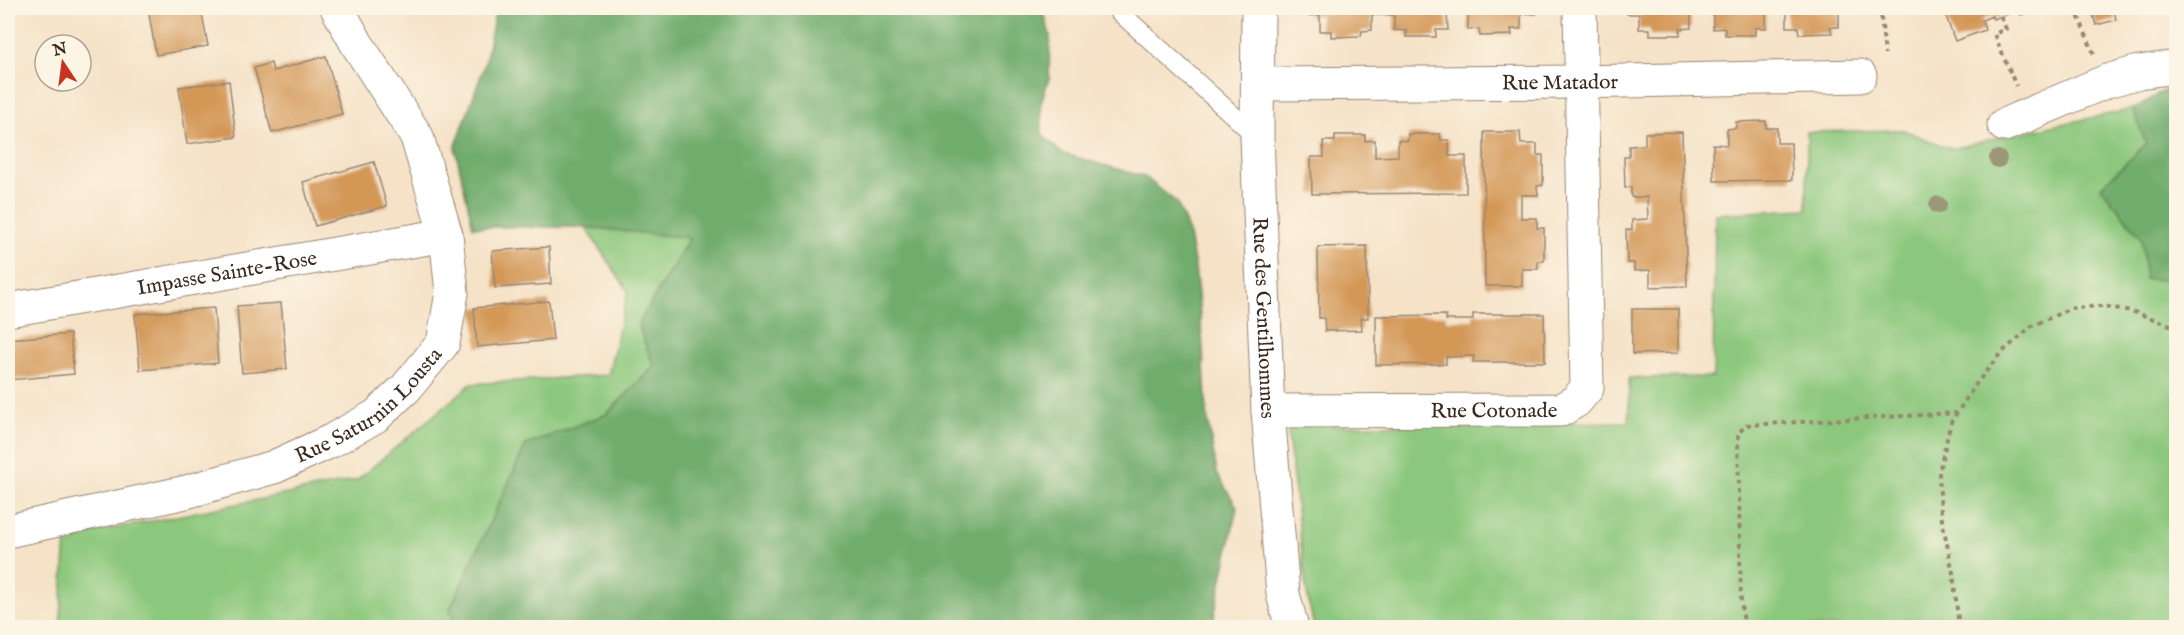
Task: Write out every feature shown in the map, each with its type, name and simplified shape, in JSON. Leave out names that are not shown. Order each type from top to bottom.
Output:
[{"type":"street","name":"Rue Saturnin Lousta","points":[[8,531],[186,492],[274,467],[331,441],[376,416],[406,388],[443,343],[452,293],[446,235],[417,136],[357,44],[337,8]]},
{"type":"street","name":"Rue des Gentilhommes","points":[[1258,8],[1257,137],[1268,411],[1283,594],[1292,627]]},
{"type":"street","name":"Rue Cotonade","points":[[1268,411],[1561,410],[1576,401],[1587,388],[1580,8]]},
{"type":"street","points":[[2016,120],[2107,81],[2139,72],[2176,67]]},
{"type":"street","name":"Rue Matador","points":[[1258,84],[1580,82],[1860,76]]},
{"type":"street","name":"Impasse Sainte-Rose","points":[[8,310],[446,235]]},
{"type":"lane","points":[[1115,8],[1257,137]]},
{"type":"path","points":[[2075,8],[2107,81]]},
{"type":"path","points":[[2001,16],[2006,29],[1994,34],[2016,120]]},
{"type":"path","points":[[1921,627],[1960,626],[1953,573],[1941,515],[1939,472],[1951,422],[2000,354],[2032,326],[2071,308],[2102,306],[2131,311],[2176,327]]},
{"type":"path","points":[[1745,627],[1741,604],[1738,433],[1747,425],[1957,412]]},
{"type":"path","points":[[1692,627],[1740,627]]},
{"type":"green space","points":[[496,8],[1043,8],[1050,36],[1049,78],[1041,102],[1042,134],[1061,153],[1145,177],[1177,203],[1188,230],[1195,267],[1202,334],[1207,415],[1217,474],[1237,507],[1212,627],[456,627],[450,609],[526,445],[607,414],[654,366],[638,325],[690,238],[585,227],[473,227],[455,148],[485,64]]},
{"type":"green space","points":[[2176,84],[2176,280],[2145,279],[2142,239],[2101,187],[2146,144],[2133,109]]},
{"type":"green space","points":[[2133,109],[2146,144],[2101,187],[2142,239],[2145,279],[2176,280],[2176,627],[1314,627],[1307,594],[1287,426],[1629,422],[1629,378],[1713,377],[1715,214],[1807,209],[1807,132],[1903,130],[1951,149]]},
{"type":"green space","points":[[585,227],[690,237],[638,325],[654,366],[607,414],[526,445],[450,609],[456,627],[60,628],[66,538],[357,480],[471,384],[608,375],[628,291]]},
{"type":"building","points":[[148,8],[201,8],[208,46],[156,55]]},
{"type":"building","points":[[1308,8],[1536,8],[1536,14],[1521,13],[1521,29],[1511,29],[1512,35],[1480,36],[1479,29],[1468,30],[1468,14],[1447,14],[1448,30],[1436,30],[1436,37],[1406,37],[1407,31],[1394,30],[1394,15],[1372,15],[1372,30],[1362,31],[1361,36],[1331,37],[1331,31],[1320,31],[1320,15],[1308,16]]},
{"type":"building","points":[[1627,8],[1854,8],[1854,11],[1839,11],[1839,27],[1830,27],[1832,33],[1799,34],[1798,27],[1787,27],[1787,12],[1766,12],[1766,28],[1755,28],[1755,35],[1725,35],[1725,28],[1713,29],[1713,13],[1691,13],[1691,28],[1680,29],[1680,35],[1650,35],[1650,29],[1639,29],[1639,14],[1627,14]]},
{"type":"building","points":[[1943,8],[2012,8],[2006,10],[2008,14],[1982,20],[1985,30],[1955,41]]},
{"type":"building","points":[[2018,8],[2040,8],[2021,15]]},
{"type":"building","points":[[2091,8],[2114,8],[2116,20],[2096,25]]},
{"type":"building","points":[[2153,8],[2173,8],[2154,13]]},
{"type":"building","points":[[326,56],[342,114],[272,133],[254,68],[271,63],[273,71]]},
{"type":"building","points":[[229,81],[236,137],[187,144],[179,87]]},
{"type":"building","points":[[1766,121],[1766,128],[1777,128],[1777,143],[1791,143],[1792,180],[1714,181],[1713,144],[1727,145],[1727,129],[1736,128],[1736,122]]},
{"type":"building","points":[[1484,132],[1520,132],[1521,144],[1537,144],[1537,155],[1543,155],[1543,185],[1537,186],[1538,195],[1521,195],[1521,218],[1537,218],[1537,228],[1544,228],[1544,261],[1538,261],[1538,269],[1522,269],[1522,286],[1485,286]]},
{"type":"building","points":[[1682,132],[1687,286],[1650,287],[1650,270],[1634,271],[1634,263],[1627,263],[1626,230],[1632,230],[1632,220],[1648,219],[1647,197],[1631,197],[1631,187],[1625,188],[1624,157],[1629,157],[1629,146],[1645,145],[1645,133]]},
{"type":"building","points":[[1408,134],[1440,134],[1441,140],[1449,140],[1449,156],[1466,156],[1466,193],[1312,194],[1311,157],[1324,157],[1323,141],[1335,141],[1335,135],[1365,135],[1365,141],[1375,140],[1375,157],[1398,156],[1398,140],[1408,141]]},
{"type":"building","points":[[374,162],[387,206],[315,226],[303,182]]},
{"type":"building","points":[[1367,246],[1368,318],[1361,318],[1362,330],[1325,331],[1324,318],[1319,318],[1318,247]]},
{"type":"building","points":[[549,247],[551,284],[495,288],[492,251]]},
{"type":"building","points":[[549,301],[553,340],[477,347],[474,308]]},
{"type":"building","points":[[281,303],[287,369],[242,373],[237,306]]},
{"type":"building","points":[[214,308],[218,363],[140,370],[135,314]]},
{"type":"building","points":[[1632,309],[1678,309],[1678,353],[1632,354]]},
{"type":"building","points":[[1473,314],[1544,314],[1545,362],[1473,362],[1474,356],[1446,357],[1446,364],[1376,365],[1376,316],[1446,315],[1446,320],[1473,320]]},
{"type":"building","points":[[70,334],[74,374],[8,380],[8,339]]}]
